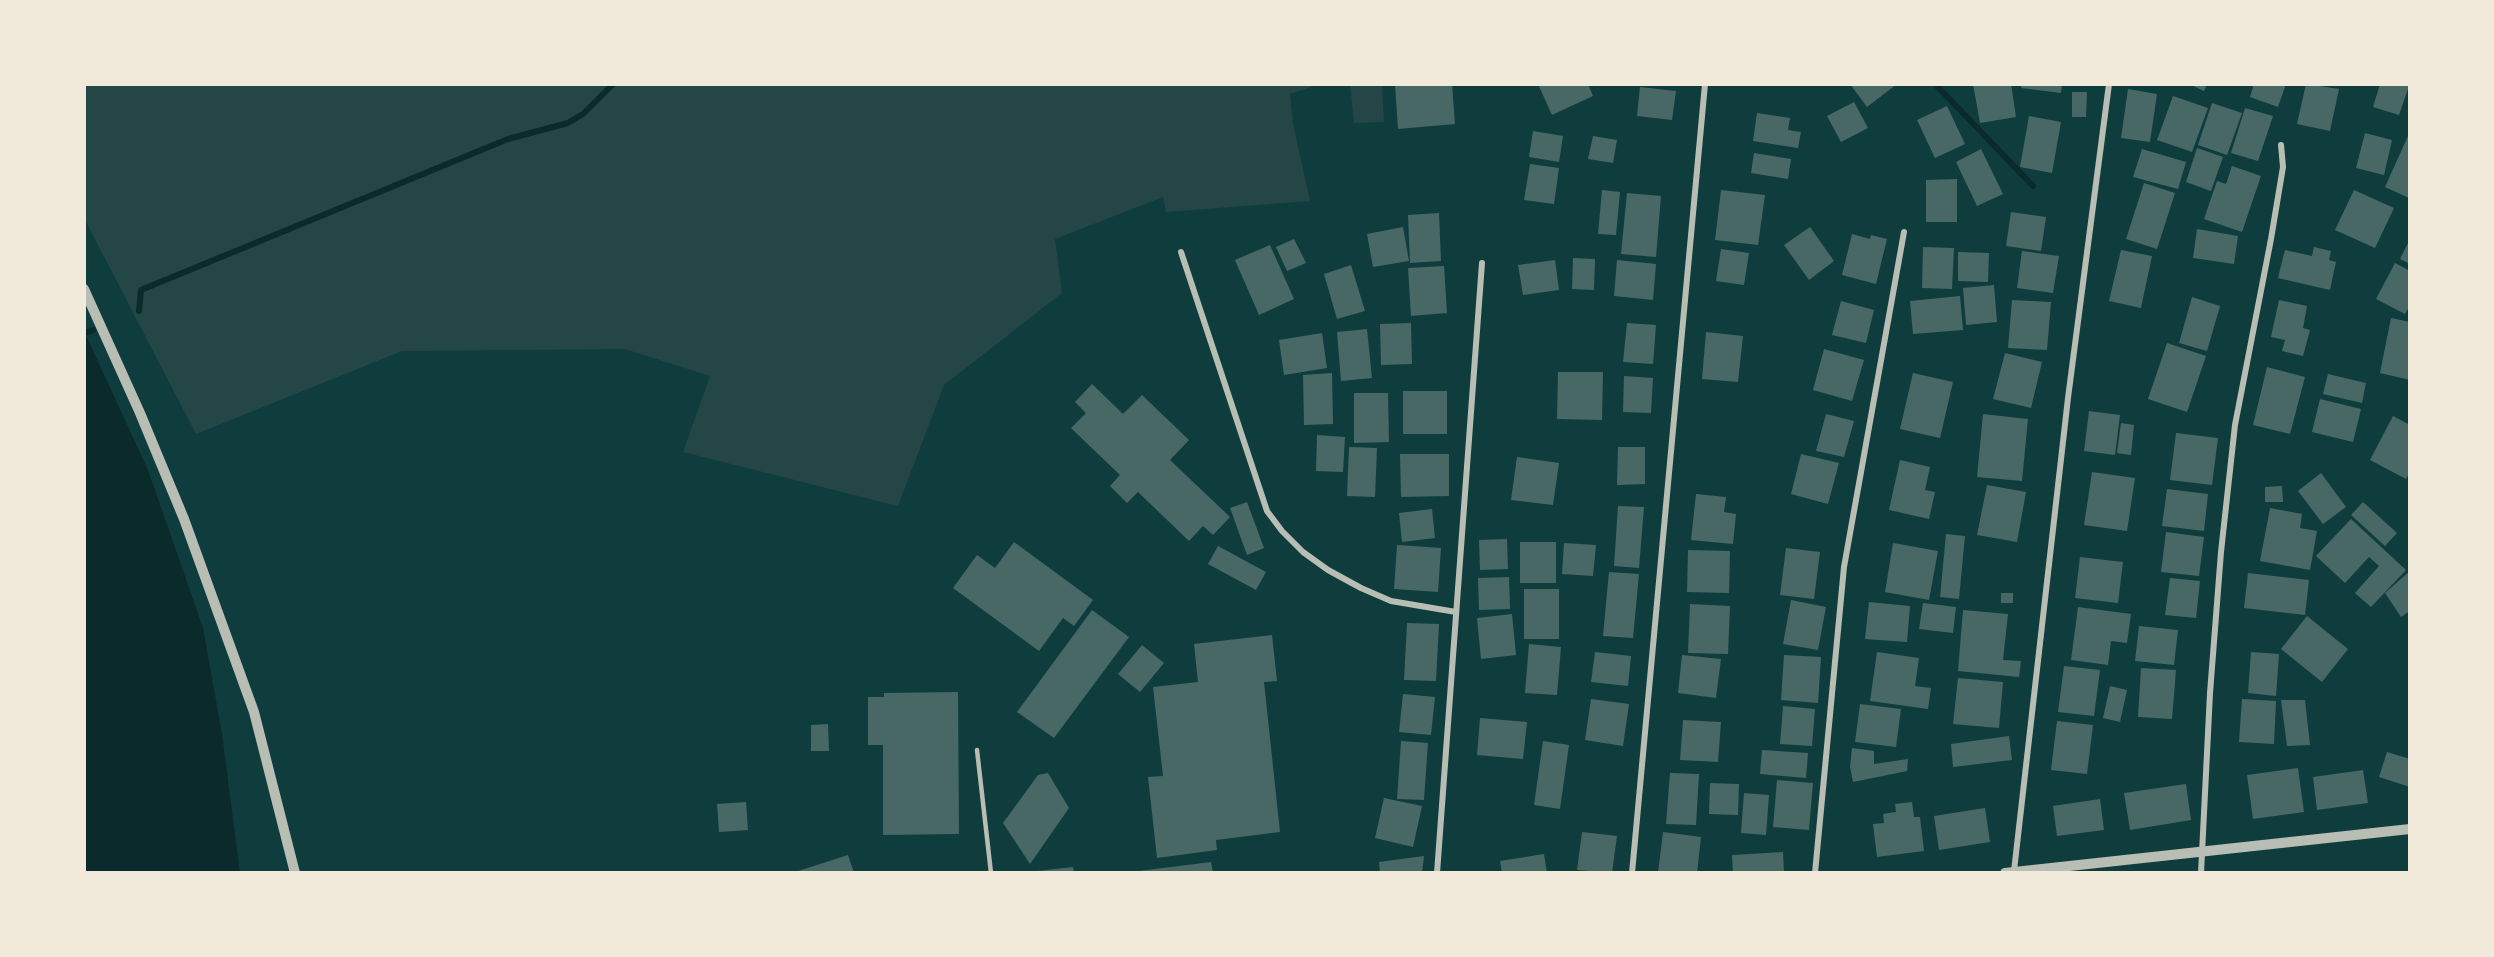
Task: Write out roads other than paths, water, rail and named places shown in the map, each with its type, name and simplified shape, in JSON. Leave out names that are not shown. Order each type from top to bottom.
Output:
[{"type":"street","points":[[1632,873],[1706,84]]},
{"type":"street","points":[[2109,84],[2068,398],[2011,872],[2410,829]]},
{"type":"street","points":[[2201,873],[2221,552],[2235,425],[2281,177],[2281,145]]},
{"type":"street","points":[[1815,873],[1844,567],[1904,232]]},
{"type":"street","points":[[1180,252],[1267,511],[1282,531],[1303,552],[1328,570],[1391,602],[1456,612]]},
{"type":"street","points":[[1437,873],[1482,263]]},
{"type":"street","points":[[84,289],[140,413],[184,519],[243,681],[270,770],[295,873]]},
{"type":"lane","points":[[977,750],[991,873]]},
{"type":"waterway","points":[[139,311],[141,290],[508,139],[568,123],[583,114],[613,84]]},
{"type":"waterway","points":[[1935,84],[2033,186]]},
{"type":"waterway","points":[[85,333],[93,330]]}]
